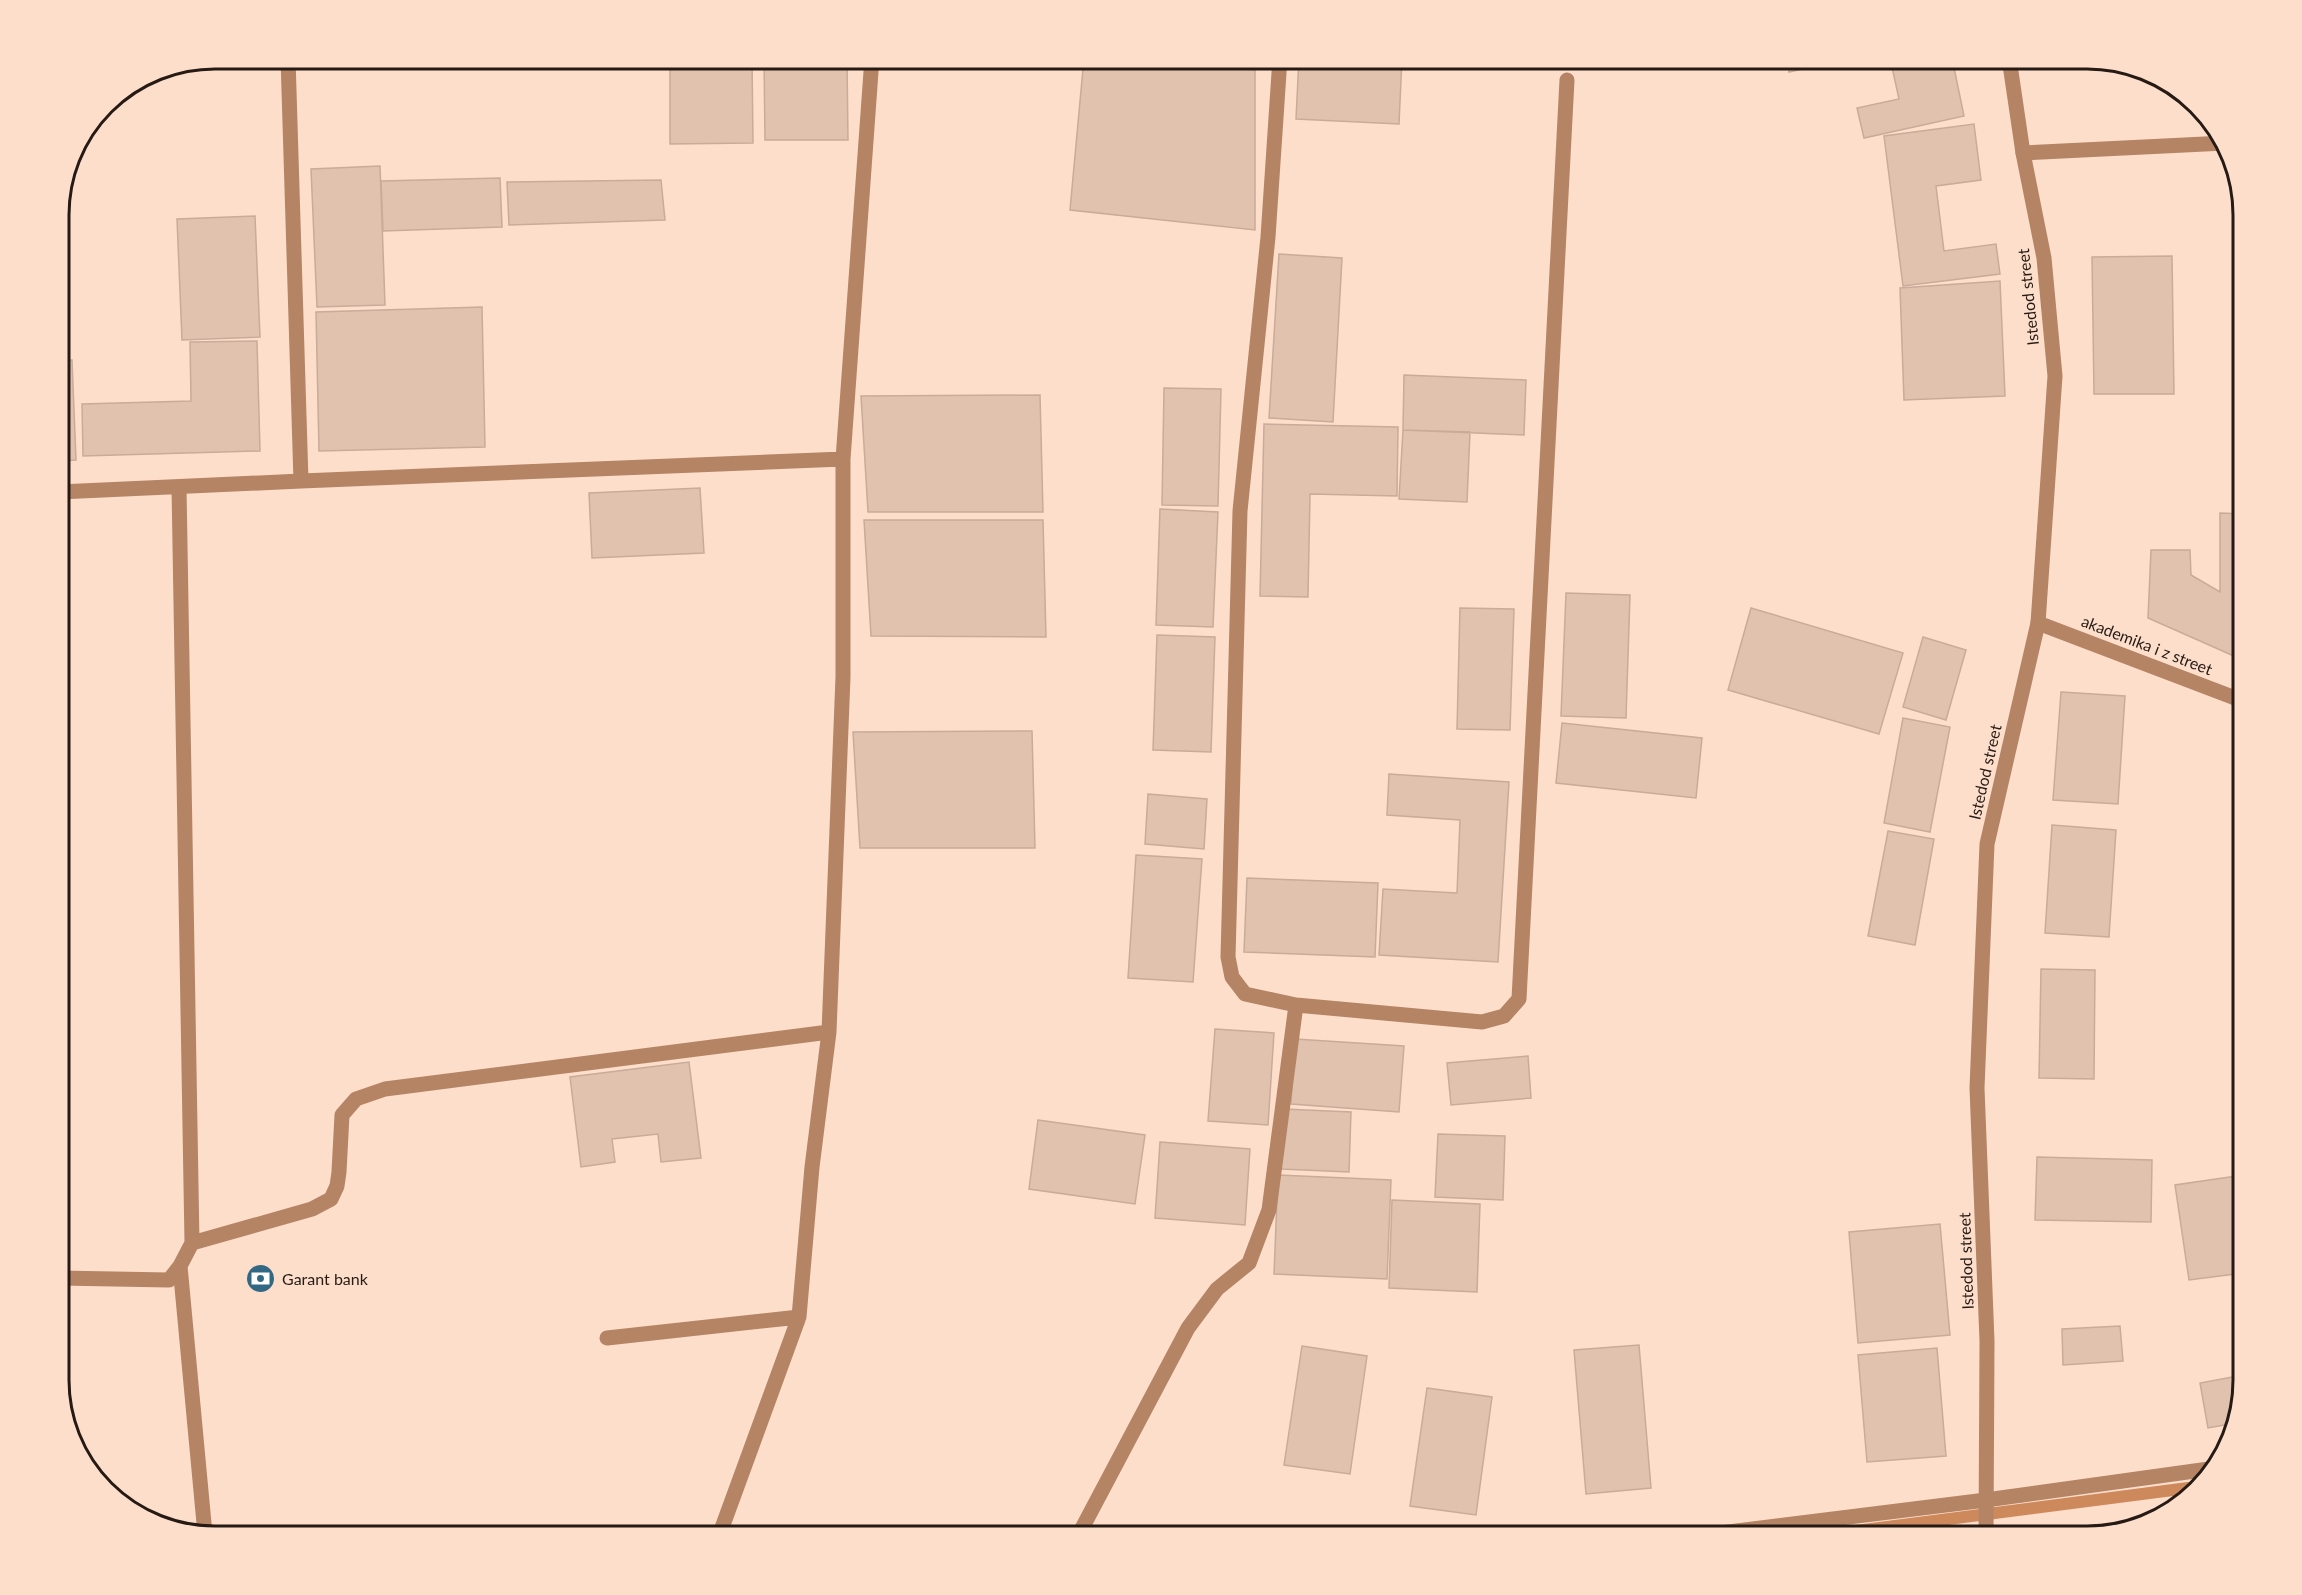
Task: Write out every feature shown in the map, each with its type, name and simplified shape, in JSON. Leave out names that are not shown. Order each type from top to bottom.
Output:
[{"type":"street","points":[[288,69],[302,482]]},
{"type":"street","points":[[723,1526],[799,1317],[812,1167],[829,1032],[843,677],[843,459],[871,69]]},
{"type":"street","points":[[1279,69],[1268,237],[1240,511],[1228,957],[1232,976],[1245,994],[1296,1005],[1482,1022],[1504,1016],[1519,999],[1567,80]]},
{"type":"street","name":"Istedod street","points":[[1986,1526],[1987,1341],[1977,1088],[1987,844],[2037,623],[2055,376],[2044,258],[2022,153],[2010,69]]},
{"type":"street","points":[[2022,153],[2213,143]]},
{"type":"street","points":[[69,492],[843,459]]},
{"type":"street","points":[[69,1278],[169,1280],[180,1266],[192,1243],[179,487]]},
{"type":"street","name":"akademika i z street","points":[[2037,623],[2233,697]]},
{"type":"street","points":[[1083,1526],[1188,1328],[1217,1289],[1249,1263],[1269,1210],[1296,1005]]},
{"type":"street","points":[[192,1243],[312,1209],[331,1199],[337,1186],[339,1172],[342,1115],[356,1099],[385,1089],[829,1032]]},
{"type":"street","points":[[180,1266],[204,1525]]},
{"type":"street","points":[[607,1338],[799,1317]]},
{"type":"street","points":[[1777,1526],[2201,1470]]},
{"type":"building","points":[[670,69],[752,69],[753,143],[670,144]]},
{"type":"building","points":[[764,69],[847,69],[848,140],[765,140]]},
{"type":"building","points":[[1083,69],[1255,70],[1255,230],[1070,210]]},
{"type":"building","points":[[1298,69],[1402,69],[1399,124],[1296,119]]},
{"type":"building","points":[[1892,69],[1954,69],[1964,116],[1864,138],[1857,108],[1899,99]]},
{"type":"building","points":[[1974,124],[1981,180],[1936,186],[1944,251],[1996,244],[2000,274],[1903,286],[1884,136]]},
{"type":"building","points":[[380,166],[385,305],[317,307],[311,169]]},
{"type":"building","points":[[500,178],[502,227],[383,231],[381,181]]},
{"type":"building","points":[[661,180],[665,220],[509,225],[507,182]]},
{"type":"building","points":[[255,216],[260,337],[182,340],[177,219]]},
{"type":"building","points":[[1279,254],[1342,258],[1333,422],[1269,418]]},
{"type":"building","points":[[2172,256],[2174,394],[2094,394],[2092,257]]},
{"type":"building","points":[[2000,281],[2005,396],[1904,400],[1900,288]]},
{"type":"building","points":[[482,307],[485,447],[319,451],[316,312]]},
{"type":"building","points":[[257,341],[260,451],[83,456],[82,404],[191,401],[190,342]]},
{"type":"building","points":[[69,360],[72,360],[76,460],[69,460]]},
{"type":"building","points":[[1404,375],[1526,380],[1524,435],[1403,430]]},
{"type":"building","points":[[1164,388],[1221,389],[1218,506],[1162,505]]},
{"type":"building","points":[[1040,395],[1043,512],[868,512],[861,396]]},
{"type":"building","points":[[1264,424],[1398,427],[1397,496],[1310,494],[1308,597],[1260,596]]},
{"type":"building","points":[[1403,430],[1470,432],[1467,502],[1399,499]]},
{"type":"building","points":[[700,488],[704,553],[592,558],[589,493]]},
{"type":"building","points":[[1160,509],[1218,512],[1213,627],[1156,625]]},
{"type":"building","points":[[2220,513],[2233,514],[2233,656],[2148,618],[2151,550],[2190,550],[2191,575],[2220,592]]},
{"type":"building","points":[[864,520],[1043,520],[1046,637],[871,636]]},
{"type":"building","points":[[1566,593],[1630,595],[1626,718],[1561,716]]},
{"type":"building","points":[[1460,608],[1514,609],[1510,730],[1457,729]]},
{"type":"building","points":[[1751,608],[1903,653],[1879,734],[1728,690]]},
{"type":"building","points":[[1157,635],[1215,637],[1211,752],[1153,750]]},
{"type":"building","points":[[1923,637],[1966,650],[1946,720],[1903,707]]},
{"type":"building","points":[[2061,692],[2125,696],[2118,804],[2053,800]]},
{"type":"building","points":[[1903,718],[1950,727],[1930,832],[1884,823]]},
{"type":"building","points":[[1562,723],[1702,738],[1696,798],[1556,783]]},
{"type":"building","points":[[1032,731],[1035,848],[860,848],[853,732]]},
{"type":"building","points":[[1389,774],[1509,782],[1498,962],[1379,955],[1383,889],[1457,893],[1460,820],[1387,815]]},
{"type":"building","points":[[1148,794],[1207,799],[1204,849],[1145,844]]},
{"type":"building","points":[[2052,825],[2116,830],[2109,937],[2045,933]]},
{"type":"building","points":[[1888,831],[1934,839],[1915,945],[1868,936]]},
{"type":"building","points":[[1136,855],[1202,859],[1193,982],[1128,978]]},
{"type":"building","points":[[1247,878],[1378,883],[1375,957],[1244,952]]},
{"type":"building","points":[[2041,969],[2095,970],[2094,1079],[2039,1078]]},
{"type":"building","points":[[1215,1029],[1274,1033],[1268,1125],[1208,1121]]},
{"type":"building","points":[[1295,1039],[1404,1046],[1399,1112],[1291,1104]]},
{"type":"building","points":[[1528,1056],[1531,1098],[1451,1105],[1447,1063]]},
{"type":"building","points":[[689,1062],[701,1158],[661,1162],[658,1134],[612,1139],[615,1162],[581,1167],[570,1077]]},
{"type":"building","points":[[1284,1109],[1351,1112],[1349,1172],[1281,1169]]},
{"type":"building","points":[[1038,1120],[1145,1135],[1135,1204],[1029,1189]]},
{"type":"building","points":[[1438,1134],[1505,1136],[1503,1200],[1435,1197]]},
{"type":"building","points":[[1160,1142],[1250,1149],[1245,1225],[1155,1218]]},
{"type":"building","points":[[2037,1157],[2152,1160],[2151,1222],[2035,1220]]},
{"type":"building","points":[[1278,1175],[1391,1180],[1387,1279],[1274,1274]]},
{"type":"building","points":[[2233,1176],[2233,1274],[2189,1280],[2175,1185]]},
{"type":"building","points":[[1392,1200],[1480,1204],[1477,1292],[1389,1288]]},
{"type":"building","points":[[1940,1224],[1950,1335],[1858,1343],[1849,1232]]},
{"type":"building","points":[[2120,1326],[2123,1361],[2063,1365],[2062,1329]]},
{"type":"building","points":[[1639,1345],[1651,1488],[1586,1494],[1574,1350]]},
{"type":"building","points":[[1302,1346],[1367,1356],[1350,1474],[1284,1465]]},
{"type":"building","points":[[1937,1348],[1946,1456],[1867,1462],[1858,1355]]},
{"type":"building","points":[[2233,1377],[2232,1399],[2226,1425],[2208,1428],[2200,1383]]},
{"type":"building","points":[[1427,1388],[1492,1397],[1476,1515],[1410,1506]]},
{"type":"waterway","points":[[1894,1526],[2184,1489]]},
{"type":"place","name":"Garant bank","points":[[261,1279]]}]
